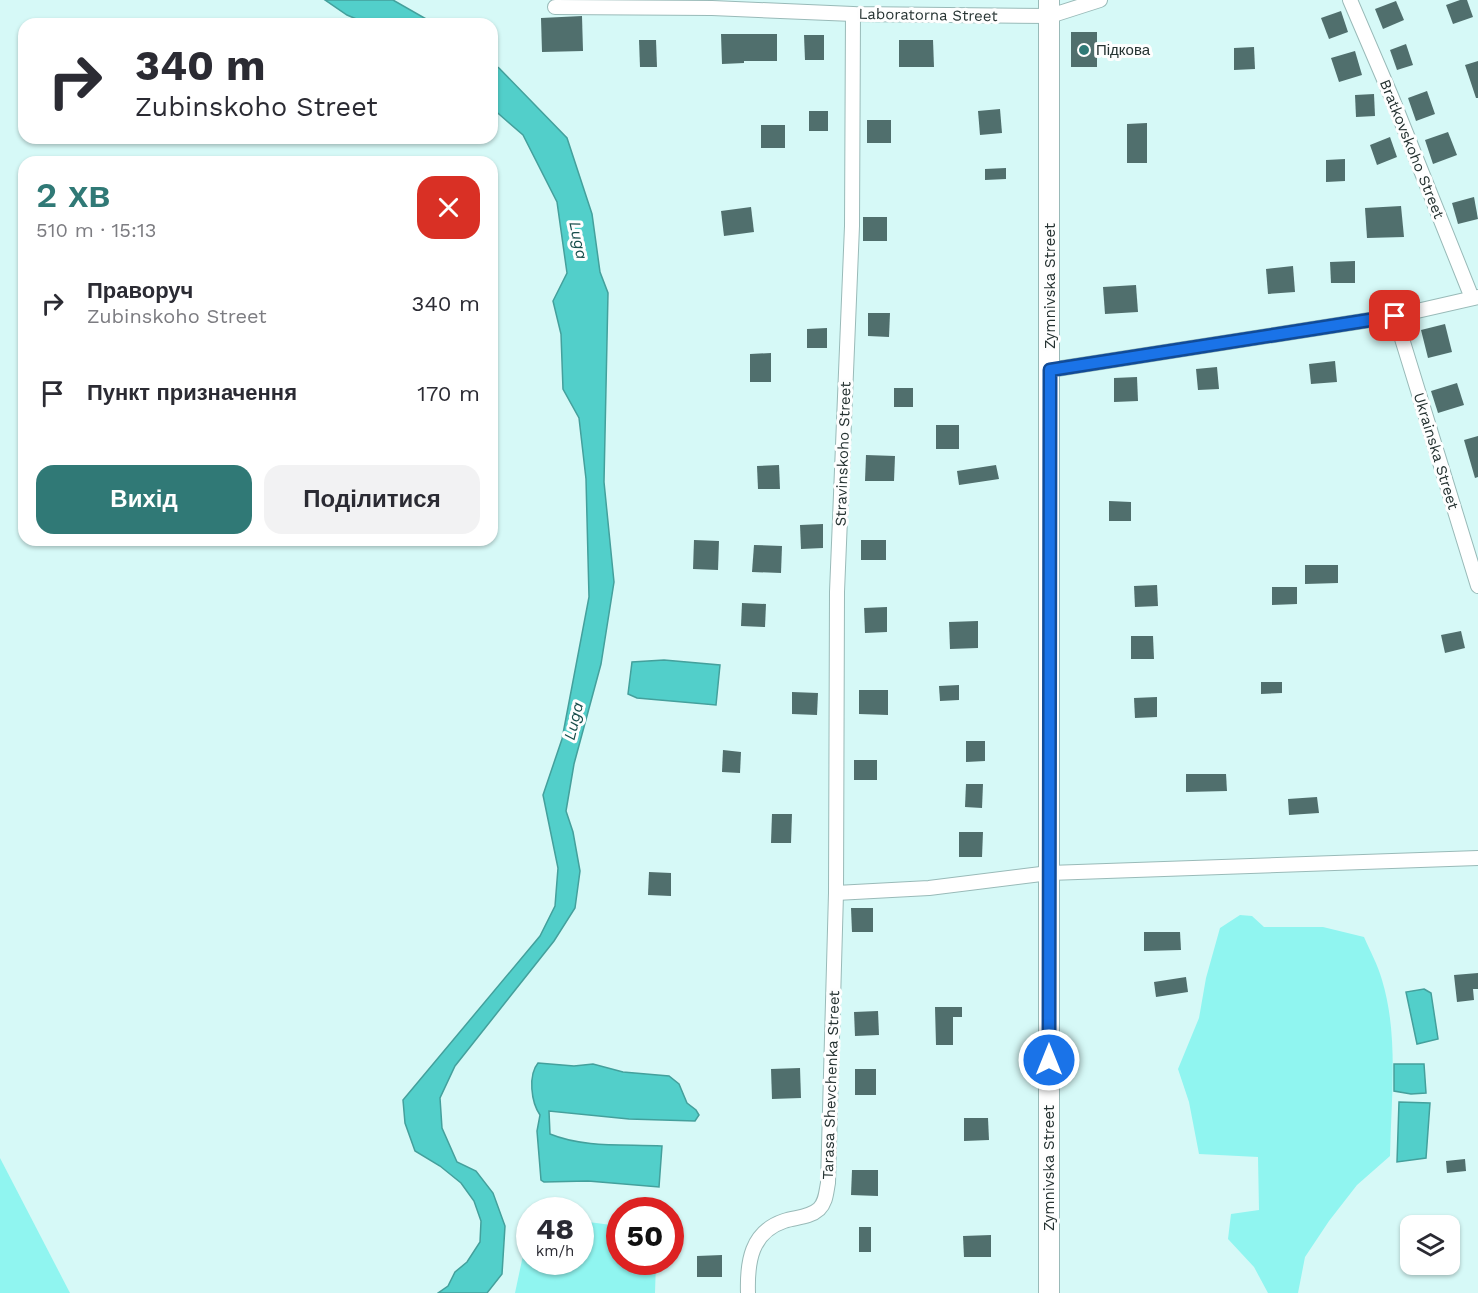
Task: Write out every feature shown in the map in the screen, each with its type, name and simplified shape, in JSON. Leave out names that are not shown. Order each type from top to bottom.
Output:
[{"type":"main road","name":"Zymnivska Street","points":[[1049,1293],[1050,8]]},
{"type":"street","name":"Laboratorna Street","points":[[555,8],[712,8],[853,14],[1050,8],[1100,0]]},
{"type":"street","name":"Bratkovskoho Street","points":[[1350,0],[1475,298]]},
{"type":"street","name":"Stravinskoho Street","points":[[836,900],[837,592],[852,226],[853,14]]},
{"type":"street","points":[[1050,370],[1395,316],[1475,298]]},
{"type":"street","name":"Ukrainska Street","points":[[1395,316],[1478,586]]},
{"type":"street","points":[[836,900],[1049,873],[1478,858]]},
{"type":"street","name":"Tarasa Shevchenka Street","points":[[748,1293],[750,1256],[759,1240],[769,1228],[818,1210],[826,1199],[836,900]]},
{"type":"shaded area","points":[[1240,915],[1252,916],[1264,927],[1323,927],[1364,937],[1382,980],[1391,1023],[1393,1068],[1390,1156],[1357,1185],[1329,1221],[1305,1257],[1298,1293],[1268,1293],[1254,1267],[1228,1239],[1231,1214],[1259,1210],[1258,1157],[1199,1154],[1189,1102],[1178,1069],[1199,1018],[1206,978],[1220,928]]},
{"type":"shaded area","points":[[0,1158],[70,1293],[0,1293]]},
{"type":"shaded area","points":[[594,1223],[606,1224],[606,1275],[656,1275],[655,1293],[515,1293],[519,1275],[594,1275]]},
{"type":"water","points":[[325,0],[393,0],[424,18],[354,18]]},
{"type":"water","name":"Luga","points":[[498,67],[567,138],[592,214],[600,272],[608,293],[604,482],[614,582],[601,664],[574,764],[566,811],[573,832],[580,871],[575,908],[554,941],[455,1066],[440,1098],[442,1128],[457,1162],[476,1171],[493,1193],[505,1226],[502,1274],[487,1293],[438,1293],[448,1286],[455,1272],[467,1262],[480,1242],[481,1221],[474,1201],[461,1183],[440,1166],[415,1151],[405,1123],[403,1100],[540,936],[555,906],[558,868],[543,795],[562,739],[589,597],[586,479],[579,418],[563,389],[561,334],[553,301],[567,273],[557,202],[523,135],[498,113]]},
{"type":"water","points":[[664,660],[720,665],[716,705],[637,698],[628,694],[632,662]]},
{"type":"water","points":[[1424,989],[1431,993],[1438,1039],[1417,1044],[1406,992]]},
{"type":"water","points":[[538,1063],[574,1066],[593,1064],[623,1072],[669,1076],[679,1084],[687,1103],[699,1115],[695,1121],[629,1119],[549,1111],[550,1134],[577,1142],[662,1146],[659,1187],[588,1181],[544,1182],[541,1180],[537,1131],[540,1115],[534,1103],[532,1089],[533,1074]]},
{"type":"water","points":[[1394,1064],[1424,1064],[1426,1093],[1411,1094],[1394,1091]]},
{"type":"water","points":[[1399,1102],[1430,1103],[1426,1158],[1397,1162]]},
{"type":"building","points":[[1467,0],[1473,17],[1453,24],[1446,5]]},
{"type":"building","points":[[1396,1],[1404,20],[1383,29],[1375,9]]},
{"type":"building","points":[[1341,11],[1348,32],[1329,39],[1321,18]]},
{"type":"building","points":[[582,16],[583,51],[542,52],[541,18]]},
{"type":"building","name":"Підкова","points":[[1071,32],[1097,32],[1097,67],[1071,67]]},
{"type":"building","points":[[721,34],[777,34],[777,61],[722,64]]},
{"type":"building","points":[[804,35],[824,35],[824,60],[805,60]]},
{"type":"building","points":[[639,40],[656,40],[657,67],[640,67]]},
{"type":"building","points":[[899,40],[933,40],[934,67],[899,67]]},
{"type":"building","points":[[1406,44],[1413,65],[1397,70],[1390,50]]},
{"type":"building","points":[[1254,47],[1255,69],[1234,70],[1234,48]]},
{"type":"building","points":[[1355,51],[1362,75],[1339,82],[1331,58]]},
{"type":"building","points":[[1478,61],[1478,98],[1476,98],[1465,65]]},
{"type":"building","points":[[1427,91],[1435,114],[1416,121],[1408,98]]},
{"type":"building","points":[[1374,94],[1375,116],[1356,117],[1355,95]]},
{"type":"building","points":[[1000,109],[1002,133],[980,135],[978,111]]},
{"type":"building","points":[[809,111],[828,111],[828,131],[809,131]]},
{"type":"building","points":[[867,120],[891,120],[891,143],[867,143]]},
{"type":"building","points":[[1147,123],[1147,163],[1127,163],[1127,124]]},
{"type":"building","points":[[761,125],[785,125],[785,148],[761,148]]},
{"type":"building","points":[[1448,132],[1457,155],[1433,164],[1425,140]]},
{"type":"building","points":[[1390,137],[1397,157],[1377,165],[1370,145]]},
{"type":"building","points":[[1345,159],[1345,181],[1326,182],[1326,160]]},
{"type":"building","points":[[1006,168],[1006,179],[985,180],[985,169]]},
{"type":"building","points":[[1474,197],[1478,219],[1458,224],[1452,203]]},
{"type":"building","points":[[1401,206],[1404,237],[1367,238],[1365,208]]},
{"type":"building","points":[[751,207],[754,232],[724,236],[721,211]]},
{"type":"building","points":[[863,217],[887,217],[887,241],[863,241]]},
{"type":"building","points":[[1355,261],[1355,283],[1331,283],[1330,262]]},
{"type":"building","points":[[1293,266],[1295,292],[1268,294],[1266,269]]},
{"type":"building","points":[[1136,285],[1138,312],[1105,314],[1103,287]]},
{"type":"building","points":[[868,313],[890,313],[889,337],[868,336]]},
{"type":"building","points":[[1445,324],[1452,352],[1428,358],[1421,330]]},
{"type":"building","points":[[827,328],[827,348],[807,348],[807,329]]},
{"type":"building","points":[[771,353],[771,382],[750,382],[750,354]]},
{"type":"building","points":[[1335,361],[1337,382],[1311,384],[1309,364]]},
{"type":"building","points":[[1217,367],[1219,389],[1198,390],[1196,369]]},
{"type":"building","points":[[1137,377],[1138,401],[1114,402],[1114,378]]},
{"type":"building","points":[[1457,383],[1464,405],[1438,413],[1431,391]]},
{"type":"building","points":[[894,388],[913,388],[913,407],[894,407]]},
{"type":"building","points":[[936,425],[959,425],[959,449],[936,449]]},
{"type":"building","points":[[1478,436],[1478,477],[1475,478],[1464,440]]},
{"type":"building","points":[[866,455],[895,456],[894,481],[865,481]]},
{"type":"building","points":[[779,465],[780,489],[758,489],[757,466]]},
{"type":"building","points":[[996,465],[999,479],[959,485],[957,471]]},
{"type":"building","points":[[1109,501],[1131,502],[1131,521],[1109,521]]},
{"type":"building","points":[[823,524],[823,548],[801,549],[800,525]]},
{"type":"building","points":[[694,540],[719,541],[718,570],[693,569]]},
{"type":"building","points":[[861,540],[886,540],[886,560],[861,560]]},
{"type":"building","points":[[754,545],[782,546],[781,573],[752,572]]},
{"type":"building","points":[[1305,565],[1338,565],[1338,583],[1305,584]]},
{"type":"building","points":[[1157,585],[1158,606],[1135,607],[1134,586]]},
{"type":"building","points":[[1272,587],[1297,587],[1297,604],[1272,605]]},
{"type":"building","points":[[742,603],[766,604],[765,627],[741,626]]},
{"type":"building","points":[[887,607],[887,632],[865,633],[864,608]]},
{"type":"building","points":[[978,621],[978,648],[950,649],[949,622]]},
{"type":"building","points":[[1461,631],[1465,648],[1445,653],[1441,635]]},
{"type":"building","points":[[1131,636],[1153,636],[1154,659],[1131,659]]},
{"type":"building","points":[[1261,682],[1282,682],[1282,693],[1261,694]]},
{"type":"building","points":[[959,685],[959,700],[940,701],[939,686]]},
{"type":"building","points":[[859,690],[888,690],[888,715],[859,714]]},
{"type":"building","points":[[792,692],[818,693],[817,715],[792,714]]},
{"type":"building","points":[[1157,697],[1157,717],[1135,718],[1134,698]]},
{"type":"building","points":[[966,741],[985,741],[985,761],[966,762]]},
{"type":"building","points":[[723,750],[741,752],[740,773],[722,772]]},
{"type":"building","points":[[854,760],[877,760],[877,780],[854,780]]},
{"type":"building","points":[[1186,774],[1226,774],[1227,791],[1186,792]]},
{"type":"building","points":[[966,784],[983,784],[982,808],[965,807]]},
{"type":"building","points":[[1317,797],[1319,813],[1289,815],[1288,799]]},
{"type":"building","points":[[772,814],[792,814],[791,843],[771,843]]},
{"type":"building","points":[[959,832],[983,832],[982,857],[959,857]]},
{"type":"building","points":[[649,872],[671,873],[671,896],[648,895]]},
{"type":"building","points":[[851,908],[873,908],[873,932],[852,932]]},
{"type":"building","points":[[1144,932],[1180,932],[1181,950],[1144,951]]},
{"type":"building","points":[[1478,973],[1478,989],[1473,989],[1474,1000],[1457,1002],[1454,975]]},
{"type":"building","points":[[1186,977],[1188,992],[1156,997],[1154,982]]},
{"type":"building","points":[[935,1007],[962,1007],[962,1017],[953,1017],[953,1045],[936,1045]]},
{"type":"building","points":[[878,1011],[879,1035],[855,1036],[854,1012]]},
{"type":"building","points":[[800,1068],[801,1098],[772,1099],[771,1069]]},
{"type":"building","points":[[855,1069],[876,1069],[876,1095],[855,1095]]},
{"type":"building","points":[[964,1118],[988,1118],[989,1140],[964,1141]]},
{"type":"building","points":[[1465,1159],[1466,1171],[1447,1173],[1446,1161]]},
{"type":"building","points":[[852,1170],[878,1170],[878,1196],[851,1195]]},
{"type":"building","points":[[859,1227],[871,1227],[871,1252],[859,1252]]},
{"type":"building","points":[[991,1235],[991,1257],[964,1257],[963,1236]]},
{"type":"building","points":[[722,1255],[722,1277],[697,1277],[697,1256]]},
{"type":"place","name":"Підкова","points":[[1084,50]]},
{"type":"route","points":[[1049,1060],[1050,370],[1395,316]]}]
